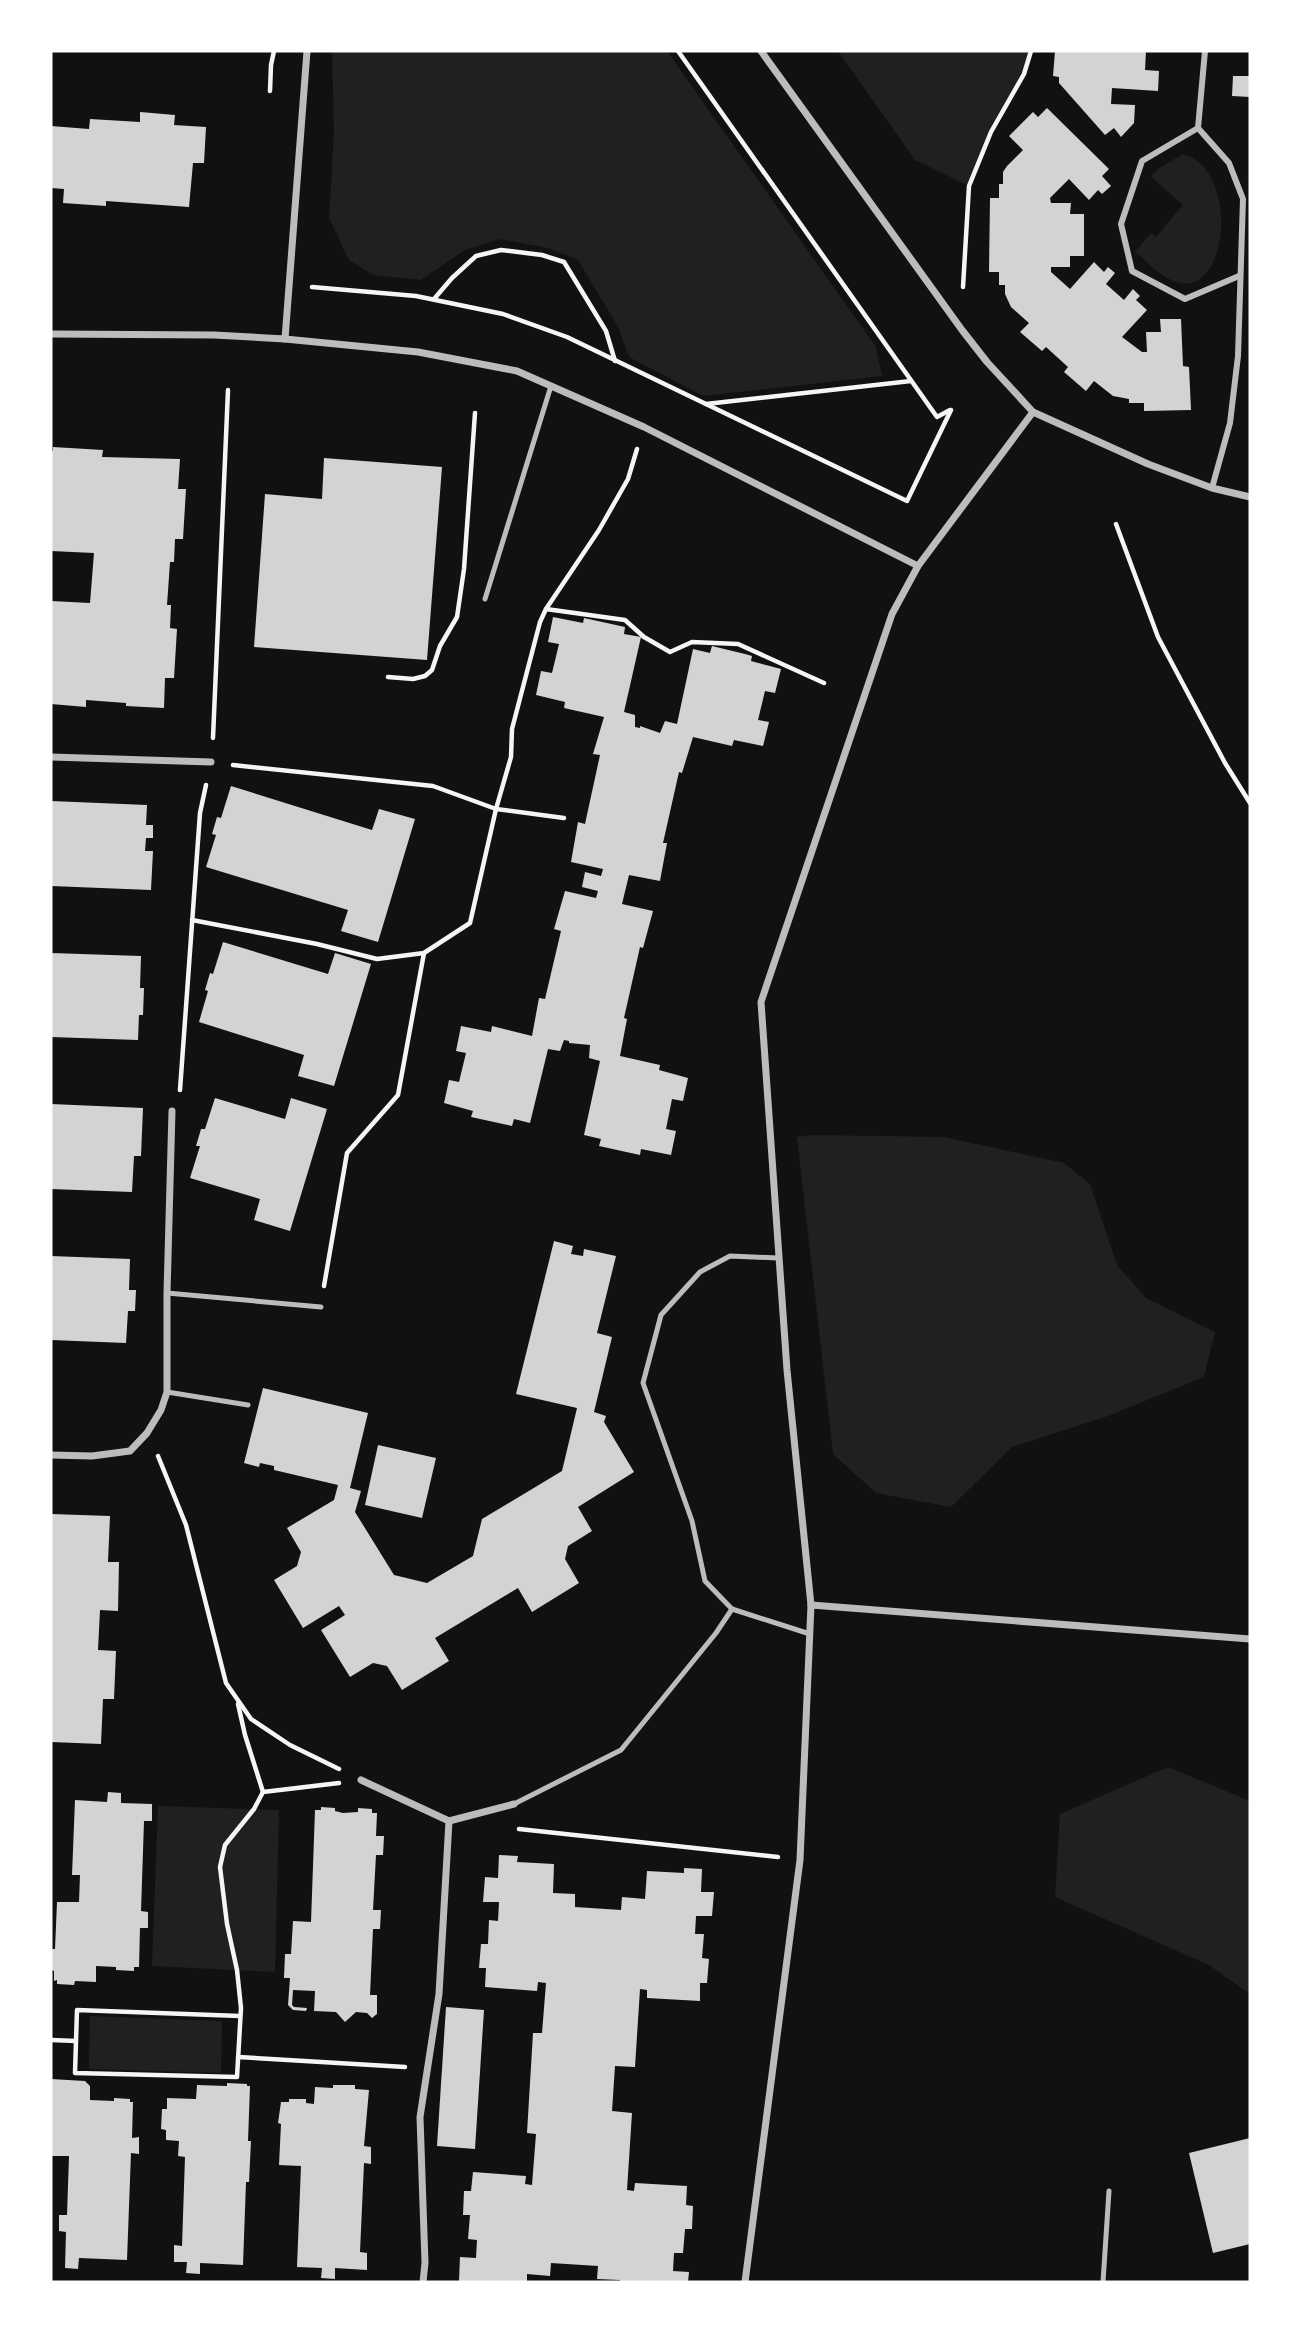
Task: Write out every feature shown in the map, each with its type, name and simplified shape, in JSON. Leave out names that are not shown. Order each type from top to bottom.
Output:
[{"type":"street","points":[[285,339],[307,51]]},
{"type":"street","points":[[761,51],[962,331],[1033,412],[1148,464],[1212,488],[1250,497]]},
{"type":"street","points":[[1205,51],[1198,128],[1229,163],[1243,199],[1238,356],[1230,423],[1212,488]]},
{"type":"street","points":[[1198,128],[1142,161],[1121,224],[1132,271],[1185,299],[1240,276]]},
{"type":"street","points":[[51,334],[214,335],[285,339],[418,352],[517,371],[644,427],[918,566]]},
{"type":"street","points":[[745,2282],[800,1860],[811,1605],[787,1370],[761,1002],[892,614],[918,566],[1033,412]]},
{"type":"street","points":[[51,757],[211,762]]},
{"type":"street","points":[[51,1455],[92,1456],[130,1451],[147,1433],[161,1410],[167,1392],[172,1111]]},
{"type":"street","points":[[811,1605],[1250,1640]]},
{"type":"street","points":[[361,1780],[449,1821],[514,1804]]},
{"type":"street","points":[[423,2282],[425,2263],[420,2118],[439,1994],[449,1821]]},
{"type":"lane","points":[[485,599],[551,386]]},
{"type":"lane","points":[[778,1258],[730,1256],[700,1272],[661,1315],[643,1383],[692,1521],[705,1581],[732,1609],[810,1634]]},
{"type":"lane","points":[[167,1293],[321,1307]]},
{"type":"lane","points":[[167,1392],[248,1405]]},
{"type":"lane","points":[[514,1804],[621,1749],[716,1633],[732,1609]]},
{"type":"lane","points":[[1103,2282],[1110,2191]]},
{"type":"path","points":[[270,91],[274,51]]},
{"type":"path","points":[[289,285],[416,296],[503,314],[567,337],[907,501],[951,410],[937,417],[678,51]]},
{"type":"path","points":[[962,331],[968,186],[991,132],[1024,74],[1031,51]]},
{"type":"path","points":[[433,299],[476,256],[501,250],[542,255],[564,262],[606,331],[615,361]]},
{"type":"path","points":[[705,404],[911,381]]},
{"type":"path","points":[[180,1099],[200,813],[211,762],[228,390]]},
{"type":"path","points":[[388,677],[413,679],[425,676],[432,670],[440,646],[457,617],[464,569],[475,413]]},
{"type":"path","points":[[192,920],[377,958],[424,953],[470,923],[495,809],[511,757],[512,729],[540,622],[628,479],[644,427]]},
{"type":"path","points":[[1116,524],[1158,637],[1225,763],[1250,803]]},
{"type":"path","points":[[546,609],[625,620],[645,637],[670,652],[692,642],[738,644],[824,682]]},
{"type":"path","points":[[211,762],[433,786],[495,809],[564,818]]},
{"type":"path","points":[[321,1307],[347,1153],[398,1095],[424,953]]},
{"type":"path","points":[[147,1433],[166,1472],[186,1525],[226,1683],[251,1718],[290,1745],[361,1780]]},
{"type":"path","points":[[237,1700],[263,1792],[254,1810],[225,1845],[220,1867],[227,1924],[237,1970],[240,2017],[237,2077],[75,2073],[77,2010],[240,2017]]},
{"type":"path","points":[[263,1792],[361,1780]]},
{"type":"path","points":[[517,1829],[800,1860]]},
{"type":"path","points":[[51,2040],[76,2041]]},
{"type":"path","points":[[238,2057],[427,2068]]},
{"type":"shaded area","points":[[332,51],[667,51],[876,347],[882,376],[703,396],[629,357],[618,327],[578,260],[548,248],[500,239],[465,250],[421,280],[373,275],[349,260],[329,218],[334,133]]},
{"type":"shaded area","points":[[838,51],[1031,51],[1024,74],[991,132],[969,186],[915,160]]},
{"type":"shaded area","points":[[1183,154],[1201,165],[1213,182],[1220,205],[1221,229],[1217,251],[1209,270],[1196,281],[1179,283],[1161,274],[1135,252],[1151,233],[1156,237],[1183,205],[1151,177],[1158,169]]},
{"type":"shaded area","points":[[797,1137],[944,1137],[1064,1163],[1090,1184],[1117,1265],[1146,1298],[1215,1332],[1204,1377],[1108,1416],[1012,1447],[951,1507],[876,1493],[833,1454]]},
{"type":"shaded area","points":[[1168,1767],[1250,1801],[1250,1994],[1209,1965],[1055,1897],[1060,1814]]},
{"type":"shaded area","points":[[158,1806],[279,1810],[275,1972],[152,1966]]},
{"type":"shaded area","points":[[90,2016],[222,2021],[221,2073],[89,2069]]},
{"type":"building","points":[[1055,51],[1146,51],[1145,70],[1159,71],[1158,91],[1112,88],[1111,104],[1135,105],[1134,123],[1121,137],[1114,128],[1105,135],[1059,83],[1059,77],[1053,76]]},
{"type":"building","points":[[1233,76],[1250,76],[1250,97],[1232,96]]},
{"type":"building","points":[[1047,108],[1109,169],[1102,176],[1111,186],[1102,194],[1098,190],[1089,200],[1069,179],[1050,198],[1051,203],[1071,203],[1070,214],[1084,214],[1084,256],[1070,256],[1070,267],[1051,267],[1051,272],[1070,289],[1094,262],[1104,272],[1108,267],[1115,273],[1106,284],[1124,300],[1133,289],[1140,296],[1136,300],[1147,310],[1122,337],[1142,352],[1147,352],[1146,332],[1161,332],[1160,319],[1181,319],[1183,366],[1189,367],[1191,410],[1144,411],[1144,403],[1129,403],[1129,399],[1113,396],[1094,381],[1086,391],[1064,372],[1068,367],[1046,347],[1042,351],[1020,332],[1029,323],[1011,307],[1005,294],[1005,285],[999,285],[999,272],[989,272],[990,198],[999,198],[999,184],[1003,184],[1003,172],[1023,150],[1009,136],[1033,112],[1038,117]]},
{"type":"building","points":[[140,112],[175,115],[174,125],[206,127],[204,163],[193,163],[189,207],[106,201],[106,206],[63,203],[64,189],[51,188],[51,126],[89,129],[90,119],[140,122]]},
{"type":"building","points":[[53,447],[103,450],[102,457],[180,459],[178,489],[186,489],[183,539],[175,539],[174,562],[170,562],[167,605],[171,605],[170,628],[177,629],[174,678],[165,678],[164,708],[86,700],[86,707],[51,704],[51,601],[90,603],[94,553],[51,551]]},
{"type":"building","points":[[324,458],[442,467],[427,660],[254,647],[265,494],[322,499]]},
{"type":"building","points":[[553,617],[583,623],[584,618],[625,627],[624,634],[641,637],[624,712],[635,715],[635,727],[640,726],[660,733],[665,721],[677,724],[693,649],[710,653],[712,646],[752,656],[751,661],[781,669],[775,693],[765,691],[758,720],[769,722],[763,746],[734,740],[732,746],[693,737],[682,773],[679,772],[663,843],[667,843],[660,881],[629,875],[622,904],[653,911],[643,948],[640,947],[624,1018],[627,1019],[620,1056],[660,1065],[659,1070],[688,1078],[683,1101],[672,1099],[666,1129],[676,1131],[671,1155],[641,1149],[640,1155],[599,1146],[601,1139],[584,1135],[600,1061],[589,1058],[590,1045],[564,1040],[560,1051],[548,1049],[530,1123],[514,1119],[512,1126],[471,1117],[473,1111],[444,1103],[449,1080],[459,1082],[466,1053],[456,1051],[461,1026],[491,1032],[492,1026],[532,1036],[539,998],[545,999],[561,931],[554,929],[565,891],[596,898],[598,891],[582,887],[585,872],[601,876],[603,869],[571,862],[578,822],[585,824],[600,755],[593,754],[604,717],[564,708],[565,702],[536,695],[541,671],[552,673],[559,644],[548,642]]},
{"type":"building","points":[[231,786],[372,830],[379,809],[415,819],[378,942],[341,931],[348,910],[206,867],[216,835],[212,834],[217,817],[221,818]]},
{"type":"building","points":[[51,801],[147,805],[146,825],[153,825],[153,838],[146,838],[145,851],[153,851],[151,890],[51,886]]},
{"type":"building","points":[[223,942],[328,974],[335,953],[371,964],[334,1086],[298,1076],[304,1055],[199,1022],[210,973],[213,974]]},
{"type":"building","points":[[51,953],[141,956],[140,988],[144,988],[143,1015],[139,1015],[138,1040],[51,1037]]},
{"type":"building","points":[[215,1098],[285,1119],[291,1098],[327,1109],[290,1231],[254,1220],[260,1199],[190,1178],[200,1146],[196,1146],[201,1129],[205,1129]]},
{"type":"building","points":[[51,1104],[143,1108],[141,1156],[134,1156],[132,1192],[51,1189]]},
{"type":"building","points":[[554,1241],[573,1246],[571,1254],[583,1256],[584,1249],[616,1256],[597,1333],[612,1337],[594,1412],[606,1416],[604,1422],[634,1472],[578,1507],[592,1531],[568,1546],[565,1559],[579,1583],[532,1612],[518,1588],[435,1638],[449,1661],[402,1690],[387,1666],[373,1663],[350,1677],[321,1630],[345,1615],[339,1606],[303,1628],[274,1580],[297,1566],[301,1552],[287,1528],[334,1500],[338,1485],[274,1470],[274,1466],[260,1463],[259,1467],[244,1463],[263,1388],[368,1413],[350,1488],[361,1491],[355,1512],[394,1575],[427,1583],[473,1556],[482,1519],[562,1471],[577,1408],[516,1394]]},
{"type":"building","points":[[51,1256],[130,1259],[129,1290],[136,1290],[135,1311],[128,1311],[126,1343],[51,1340]]},
{"type":"building","points":[[378,1445],[436,1458],[422,1518],[365,1505]]},
{"type":"building","points":[[51,1514],[110,1516],[108,1562],[119,1562],[118,1611],[100,1610],[98,1650],[116,1651],[114,1699],[103,1699],[101,1744],[51,1742]]},
{"type":"building","points":[[108,1792],[121,1793],[121,1803],[152,1804],[152,1821],[144,1821],[141,1911],[148,1912],[148,1928],[140,1928],[139,1967],[134,1967],[134,1971],[96,1966],[96,1982],[57,1984],[57,1980],[54,1981],[54,1971],[51,1970],[51,1949],[55,1949],[57,1902],[79,1902],[80,1875],[72,1875],[75,1800],[107,1802]]},
{"type":"building","points":[[321,1807],[335,1808],[335,1811],[343,1813],[358,1812],[358,1808],[372,1809],[372,1813],[377,1813],[376,1836],[384,1836],[383,1855],[376,1855],[373,1910],[381,1910],[380,1929],[373,1929],[370,1995],[377,1995],[377,2014],[372,2018],[367,2013],[356,2012],[345,2022],[336,2012],[314,2011],[315,1991],[293,1990],[292,2005],[307,2008],[306,2011],[293,2010],[288,2005],[290,1978],[284,1978],[285,1954],[291,1954],[293,1921],[311,1922],[315,1810],[321,1810]]},
{"type":"building","points":[[499,1855],[518,1856],[517,1862],[554,1864],[553,1893],[575,1894],[575,1907],[621,1910],[622,1897],[645,1899],[647,1871],[684,1873],[684,1868],[702,1869],[701,1892],[714,1892],[712,1916],[696,1916],[695,1934],[704,1934],[702,1958],[709,1959],[707,1983],[700,1983],[700,2001],[647,1998],[647,1990],[640,1989],[635,2067],[615,2066],[612,2111],[632,2113],[627,2190],[634,2191],[635,2183],[687,2186],[686,2205],[693,2206],[692,2229],[685,2229],[683,2253],[674,2253],[673,2271],[689,2272],[688,2282],[620,2282],[597,2279],[598,2266],[551,2263],[550,2276],[527,2274],[527,2282],[459,2281],[460,2257],[476,2258],[477,2240],[468,2239],[470,2215],[463,2215],[464,2191],[471,2191],[473,2172],[526,2176],[525,2184],[532,2185],[536,2134],[527,2133],[533,2033],[542,2033],[546,1983],[538,1982],[537,1991],[485,1987],[486,1968],[479,1968],[481,1944],[488,1944],[489,1920],[498,1921],[499,1902],[483,1902],[485,1877],[498,1878]]},
{"type":"building","points":[[446,2007],[484,2010],[475,2149],[437,2146]]},
{"type":"building","points":[[51,2079],[85,2081],[90,2086],[90,2100],[114,2101],[114,2098],[130,2099],[130,2102],[133,2102],[132,2138],[139,2137],[139,2154],[131,2153],[127,2260],[79,2258],[78,2269],[65,2268],[66,2232],[59,2231],[59,2215],[67,2215],[69,2156],[51,2156]]},
{"type":"building","points":[[227,2083],[250,2086],[248,2141],[251,2141],[249,2182],[246,2182],[243,2265],[200,2263],[200,2274],[186,2273],[187,2262],[174,2262],[174,2245],[182,2246],[185,2157],[178,2156],[179,2141],[166,2140],[166,2130],[161,2129],[162,2109],[167,2109],[167,2098],[196,2099],[197,2085],[227,2086]]},
{"type":"building","points":[[333,2085],[355,2085],[355,2089],[369,2090],[364,2146],[371,2147],[371,2164],[364,2163],[360,2252],[367,2253],[367,2270],[335,2268],[335,2279],[321,2278],[322,2268],[297,2267],[301,2166],[279,2165],[281,2124],[278,2123],[281,2102],[306,2099],[306,2103],[314,2104],[315,2087],[333,2088]]},
{"type":"building","points":[[1250,2138],[1250,2244],[1213,2253],[1189,2153]]}]
